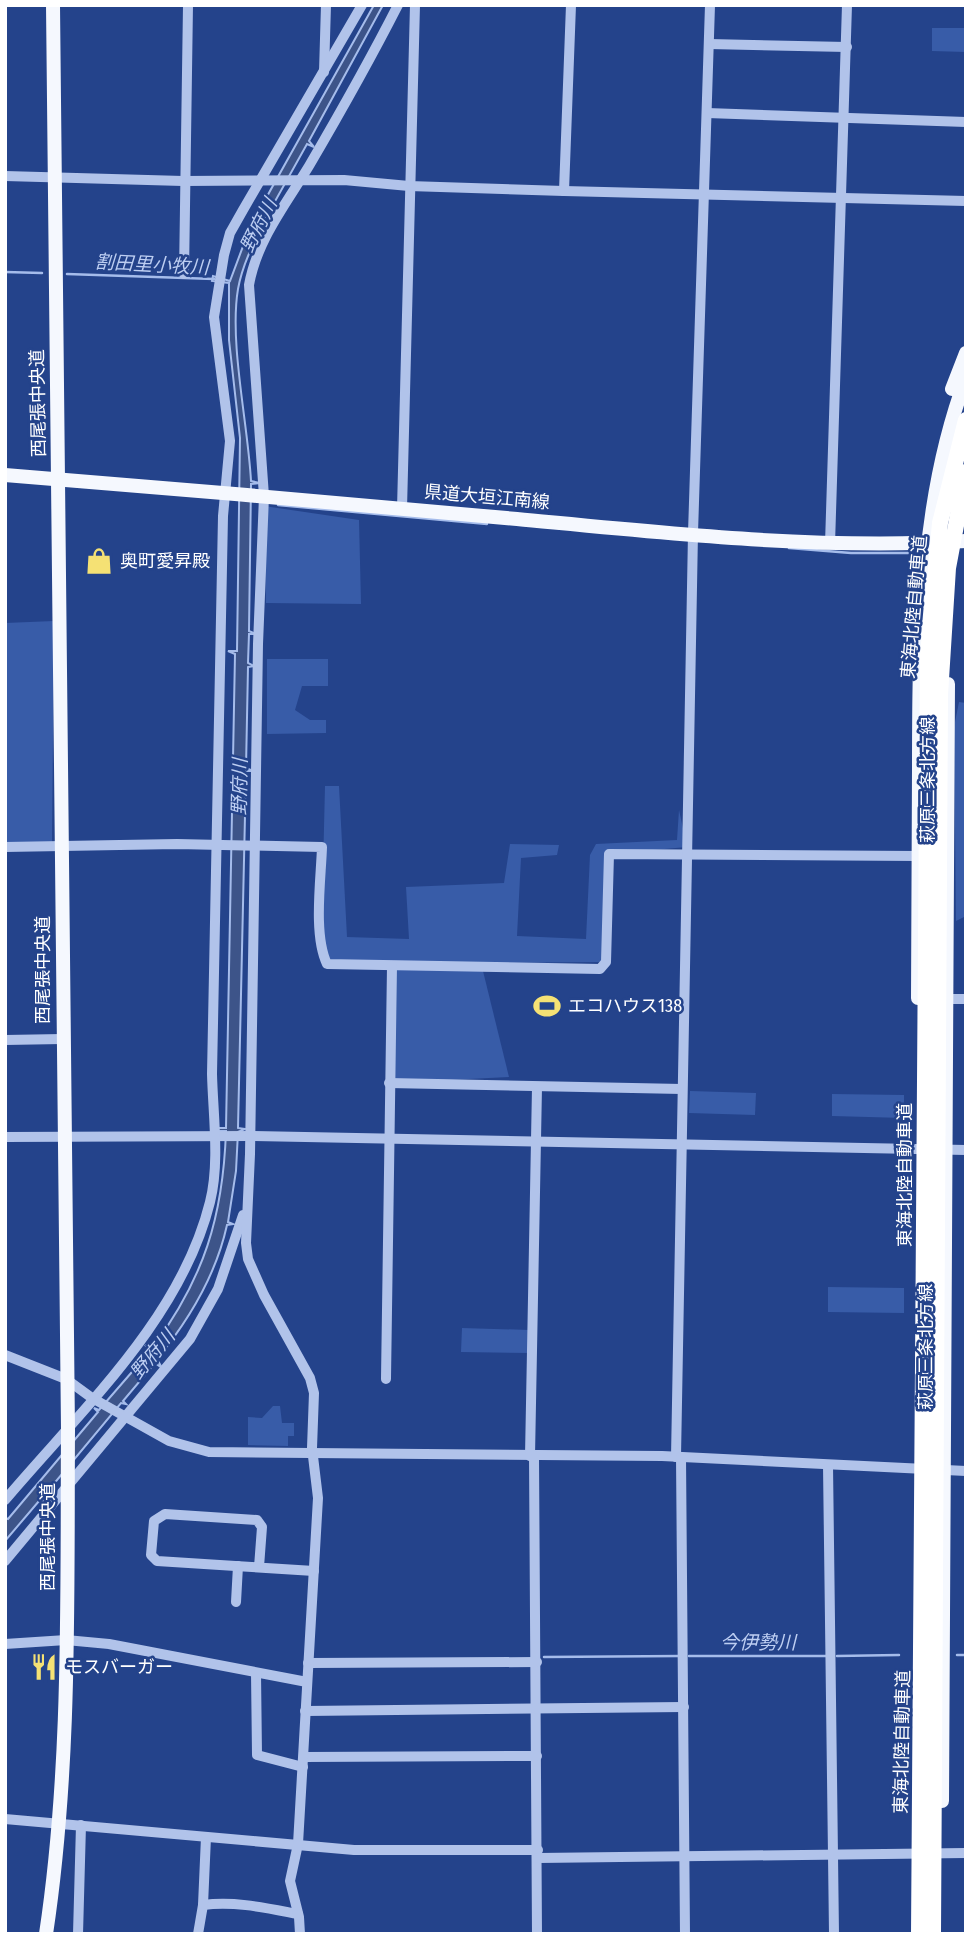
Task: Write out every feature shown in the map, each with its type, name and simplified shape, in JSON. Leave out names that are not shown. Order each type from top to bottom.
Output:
[{"type":"highway","name":"東海北陸自動車道","points":[[919,1934],[928,655],[940,523],[966,420]]},
{"type":"highway","name":"東海北陸自動車道","points":[[933,1934],[940,695],[948,568],[966,472]]},
{"type":"main road","name":"西尾張中央道","points":[[46,1934],[59,1822],[66,1640],[68,1430],[53,5]]},
{"type":"main road","points":[[945,449],[948,401],[966,353]]},
{"type":"main road","name":"萩原三条北方線","points":[[911,1934],[919,678],[935,542],[934,510],[945,449],[966,378]]},
{"type":"main road","name":"県道大垣江南線","points":[[5,475],[830,544],[966,541]]},
{"type":"main road","points":[[937,492],[966,481]]},
{"type":"main road","name":"萩原三条北方線","points":[[935,542],[950,591],[940,1934]]},
{"type":"street","points":[[184,274],[183,181],[188,5]]},
{"type":"street","points":[[324,74],[326,5]]},
{"type":"street","points":[[5,1500],[68,1430],[157,1320],[185,1269],[209,1203],[214,1136],[212,1074],[223,516],[230,441],[214,317],[218,279],[230,233],[362,5]]},
{"type":"street","points":[[300,1934],[290,1881],[298,1844],[318,1498],[314,1452],[314,1393],[310,1378],[264,1295],[248,1259],[258,644],[264,496],[249,285],[260,249],[398,5]]},
{"type":"street","points":[[402,509],[415,5]]},
{"type":"street","points":[[564,191],[571,5]]},
{"type":"street","points":[[685,1934],[684,1707],[678,1457],[681,1145],[693,533],[710,5]]},
{"type":"street","points":[[830,544],[847,5]]},
{"type":"street","points":[[709,44],[847,47]]},
{"type":"street","points":[[707,113],[966,122]]},
{"type":"street","points":[[5,176],[183,181],[301,180],[564,191],[966,201]]},
{"type":"street","points":[[5,847],[218,844],[322,846],[321,943],[327,964],[600,969],[606,962],[609,854],[918,856]]},
{"type":"street","points":[[386,1379],[392,966]]},
{"type":"street","points":[[947,999],[966,999]]},
{"type":"street","points":[[5,1040],[62,1039]]},
{"type":"street","points":[[389,1083],[682,1089]]},
{"type":"street","points":[[537,1087],[532,1456],[537,1662],[537,1934]]},
{"type":"street","points":[[5,1137],[250,1136],[966,1150]]},
{"type":"street","points":[[5,1561],[190,1339],[205,1315],[230,1258],[248,1196]]},
{"type":"street","points":[[5,1355],[66,1379],[93,1399],[169,1441],[209,1452],[678,1457],[966,1471]]},
{"type":"street","points":[[828,1465],[834,1934]]},
{"type":"street","points":[[259,1567],[262,1527],[257,1520],[165,1514],[154,1521],[151,1555],[154,1559],[238,1566],[314,1571]]},
{"type":"street","points":[[236,1602],[238,1566]]},
{"type":"street","points":[[5,1644],[66,1640],[109,1644],[307,1682]]},
{"type":"street","points":[[308,1663],[537,1662]]},
{"type":"street","points":[[256,1672],[257,1755],[303,1762],[537,1756]]},
{"type":"street","points":[[305,1711],[684,1707]]},
{"type":"street","points":[[5,1819],[366,1851],[684,1856],[835,1852],[966,1853]]},
{"type":"street","points":[[78,1934],[81,1825]]},
{"type":"street","points":[[198,1934],[203,1905],[206,1838]]},
{"type":"street","points":[[203,1905],[221,1902],[270,1907],[298,1914]]},
{"type":"shaded area","points":[[932,28],[966,28],[966,52],[932,51]]},
{"type":"shaded area","points":[[264,506],[359,520],[361,604],[266,603]]},
{"type":"shaded area","points":[[54,621],[52,843],[5,843],[5,623]]},
{"type":"shaded area","points":[[267,659],[328,659],[328,686],[302,686],[295,710],[310,720],[326,720],[326,733],[267,734]]},
{"type":"shaded area","points":[[959,702],[966,703],[966,916],[956,921],[954,727]]},
{"type":"shaded area","points":[[325,786],[339,786],[347,937],[409,939],[406,887],[504,883],[510,844],[559,845],[557,855],[521,858],[517,936],[586,939],[590,855],[596,844],[677,840],[679,810],[687,847],[609,854],[606,962],[331,964],[321,952]]},
{"type":"shaded area","points":[[482,967],[509,1077],[389,1083],[391,970]]},
{"type":"shaded area","points":[[690,1091],[756,1093],[755,1115],[689,1113]]},
{"type":"shaded area","points":[[832,1094],[904,1095],[904,1118],[832,1116]]},
{"type":"shaded area","points":[[828,1287],[904,1288],[904,1313],[828,1312]]},
{"type":"shaded area","points":[[462,1328],[529,1330],[531,1353],[461,1352]]},
{"type":"shaded area","points":[[273,1406],[280,1406],[282,1423],[294,1423],[294,1436],[288,1436],[288,1446],[248,1445],[248,1417],[262,1418]]},
{"type":"water","name":"野府川","points":[[374,5],[383,5],[309,141],[314,147],[307,144],[264,221],[270,227],[263,224],[251,248],[238,289],[237,358],[251,481],[260,483],[251,484],[249,631],[256,634],[249,634],[248,663],[254,666],[248,667],[246,768],[253,771],[246,771],[238,1128],[245,1129],[238,1132],[236,1171],[228,1222],[233,1224],[227,1225],[216,1262],[200,1296],[157,1359],[162,1368],[155,1363],[123,1401],[126,1404],[121,1403],[42,1498],[47,1504],[39,1501],[5,1541],[5,1518],[8,1519],[98,1412],[94,1408],[99,1410],[151,1350],[145,1345],[153,1347],[171,1321],[198,1271],[215,1219],[226,1131],[218,1131],[218,1128],[226,1128],[235,654],[228,651],[237,651],[240,438],[229,340],[229,283],[212,281],[213,276],[230,281],[251,225]]},
{"type":"waterway","name":"割田里小牧川","points":[[5,272],[42,273]]},
{"type":"waterway","name":"割田里小牧川","points":[[67,274],[214,279]]},
{"type":"waterway","points":[[278,505],[487,524]]},
{"type":"waterway","points":[[789,548],[851,553],[912,553]]},
{"type":"waterway","name":"今伊勢川","points":[[837,1656],[899,1655]]},
{"type":"waterway","name":"今伊勢川","points":[[957,1655],[966,1655]]},
{"type":"waterway","name":"今伊勢川","points":[[544,1657],[680,1656]]},
{"type":"waterway","name":"今伊勢川","points":[[689,1656],[826,1656]]},
{"type":"place","name":"奥町愛昇殿","points":[[99,561]]},
{"type":"place","name":"エコハウス138","points":[[547,1006]]},
{"type":"place","name":"モスバーガー","points":[[44,1667]]}]
